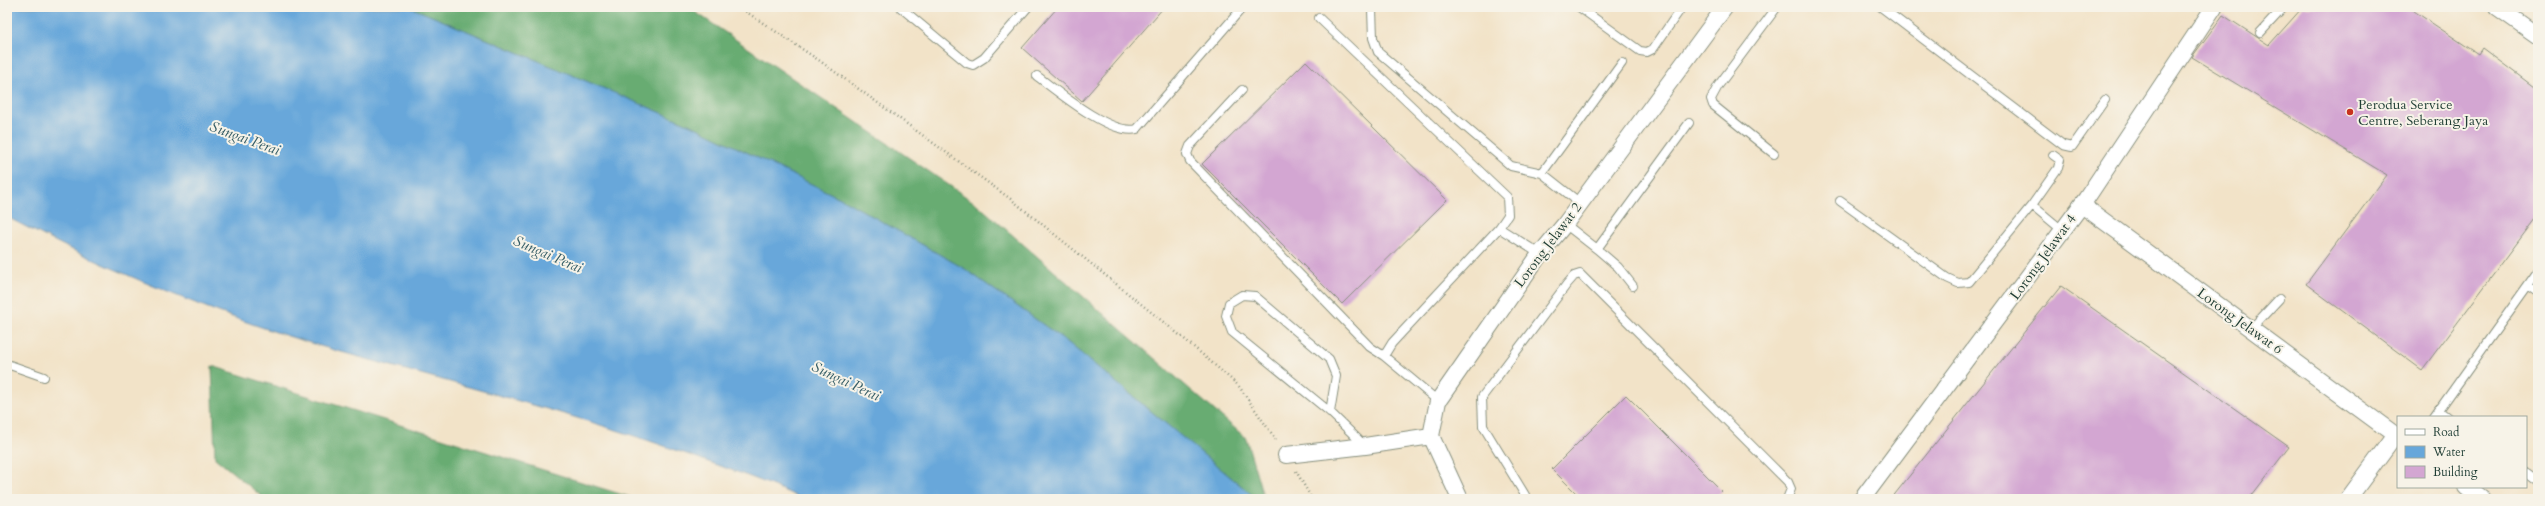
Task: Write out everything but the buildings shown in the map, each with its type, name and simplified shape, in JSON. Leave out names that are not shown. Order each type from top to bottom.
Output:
[{"type":"street","name":"Lorong Jelawat 2","points":[[1430,436],[1438,401],[1540,254],[1565,224],[1725,7]]},
{"type":"street","name":"Lorong Jelawat 4","points":[[1862,499],[2082,205],[2214,7]]},
{"type":"street","points":[[2497,7],[2538,36]]},
{"type":"street","name":"Lorong Jelawat 6","points":[[2082,205],[2397,436]]},
{"type":"street","points":[[1286,455],[1365,446],[1430,436],[1460,499]]},
{"type":"street","points":[[2348,499],[2397,436]]},
{"type":"street","points":[[2467,488],[2482,499]]},
{"type":"lane","points":[[900,7],[967,63],[972,65],[984,58],[1028,7]]},
{"type":"lane","points":[[1037,76],[1078,108],[1123,130],[1137,129],[1243,7]]},
{"type":"lane","points":[[1580,7],[1640,51],[1647,52],[1653,49],[1682,7]]},
{"type":"lane","points":[[1774,154],[1713,105],[1711,99],[1718,86],[1777,7]]},
{"type":"lane","points":[[1881,7],[2063,145],[2072,147],[2105,100]]},
{"type":"lane","points":[[2260,33],[2284,7]]},
{"type":"lane","points":[[1372,9],[1373,38],[1378,52],[1511,166],[1542,173],[1580,203]]},
{"type":"lane","points":[[1319,18],[1507,197],[1508,216],[1499,228],[1392,343],[1384,356]]},
{"type":"lane","points":[[1542,173],[1622,64]]},
{"type":"lane","points":[[1242,90],[1190,146],[1187,154],[1190,161],[1370,347],[1384,356],[1438,401]]},
{"type":"lane","points":[[1597,249],[1689,123]]},
{"type":"lane","points":[[1840,201],[1947,278],[1958,283],[1969,282],[2032,205],[2058,168],[2060,160],[2053,155]]},
{"type":"lane","points":[[2032,205],[2062,230]]},
{"type":"lane","points":[[1565,224],[1618,267],[1633,286]]},
{"type":"lane","points":[[1499,228],[1540,254]]},
{"type":"lane","points":[[2436,414],[2538,271]]},
{"type":"lane","points":[[1524,498],[1483,426],[1482,397],[1567,284],[1574,276],[1580,274],[1788,482],[1791,489],[1787,499]]},
{"type":"lane","points":[[2528,285],[2538,292]]},
{"type":"lane","points":[[1330,412],[1336,376],[1329,359],[1255,296],[1242,295],[1228,303],[1226,316],[1232,332],[1330,412],[1365,446]]},
{"type":"lane","points":[[2251,329],[2279,299]]},
{"type":"lane","points":[[7,364],[44,377]]},
{"type":"lane","points":[[2527,475],[2538,482]]},
{"type":"path","points":[[739,7],[820,61],[1012,200],[1182,337],[1238,386],[1286,455],[1312,499]]},
{"type":"green space","points":[[410,7],[688,7],[978,205],[1246,438],[1264,499],[1257,499],[1066,341],[965,269],[842,199],[693,126]]},
{"type":"green space","points":[[212,366],[636,499],[265,499],[215,458]]},
{"type":"water","name":"Sungai Perai","points":[[7,7],[410,7],[693,126],[842,199],[965,269],[1066,341],[1257,499],[802,499],[753,478],[659,444],[570,416],[345,353],[215,311],[130,276],[47,238],[7,217]]},
{"type":"place","name":"Perodua Service Centre, Seberang Jaya","points":[[2350,112]]}]
